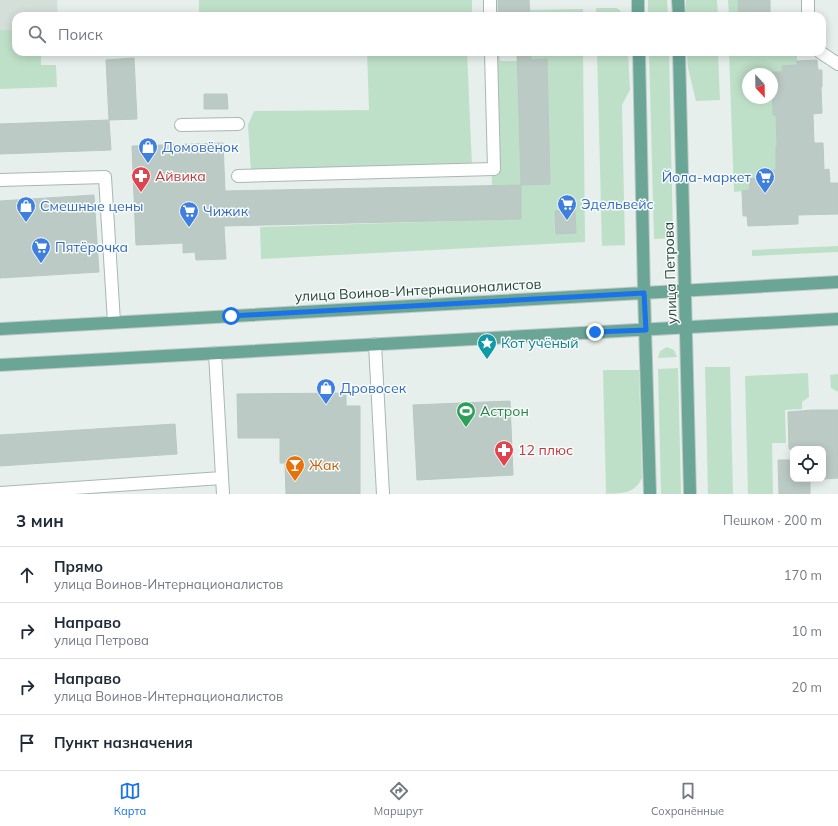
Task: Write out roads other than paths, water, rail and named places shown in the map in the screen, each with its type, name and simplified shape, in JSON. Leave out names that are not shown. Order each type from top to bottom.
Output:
[{"type":"main road","points":[[638,0],[638,12]]},
{"type":"main road","points":[[678,0],[678,12]]},
{"type":"main road","name":"улица Петрова","points":[[639,56],[650,494]]},
{"type":"main road","name":"улица Петрова","points":[[679,56],[690,494]]},
{"type":"main road","name":"улица Воинов-Интернационалистов","points":[[0,328],[838,282]]},
{"type":"main road","points":[[0,365],[646,330],[838,318]]},
{"type":"lane","points":[[490,0],[490,12]]},
{"type":"lane","points":[[808,0],[808,12]]},
{"type":"lane","points":[[238,176],[494,169],[491,56]]},
{"type":"lane","points":[[826,56],[838,64]]},
{"type":"lane","points":[[181,125],[238,124]]},
{"type":"lane","points":[[0,180],[105,177],[114,322]]},
{"type":"lane","points":[[375,344],[383,494]]},
{"type":"lane","points":[[215,353],[222,494]]},
{"type":"lane","points":[[0,493],[222,478]]},
{"type":"place","name":"Домовёнок","points":[[148,164]]},
{"type":"place","name":"Айвика","points":[[141,193]]},
{"type":"place","name":"Йола-маркет","points":[[765,194]]},
{"type":"place","name":"Эдельвейс","points":[[567,221]]},
{"type":"place","name":"Смешные цены","points":[[26,223]]},
{"type":"place","name":"Чижик","points":[[189,228]]},
{"type":"place","name":"Пятёрочка","points":[[41,264]]},
{"type":"place","name":"Кот учёный","points":[[487,360]]},
{"type":"place","name":"Дровосек","points":[[326,405]]},
{"type":"place","name":"Астрон","points":[[466,428]]},
{"type":"place","name":"12 плюс","points":[[504,467]]},
{"type":"place","name":"Жак","points":[[295,482]]}]
